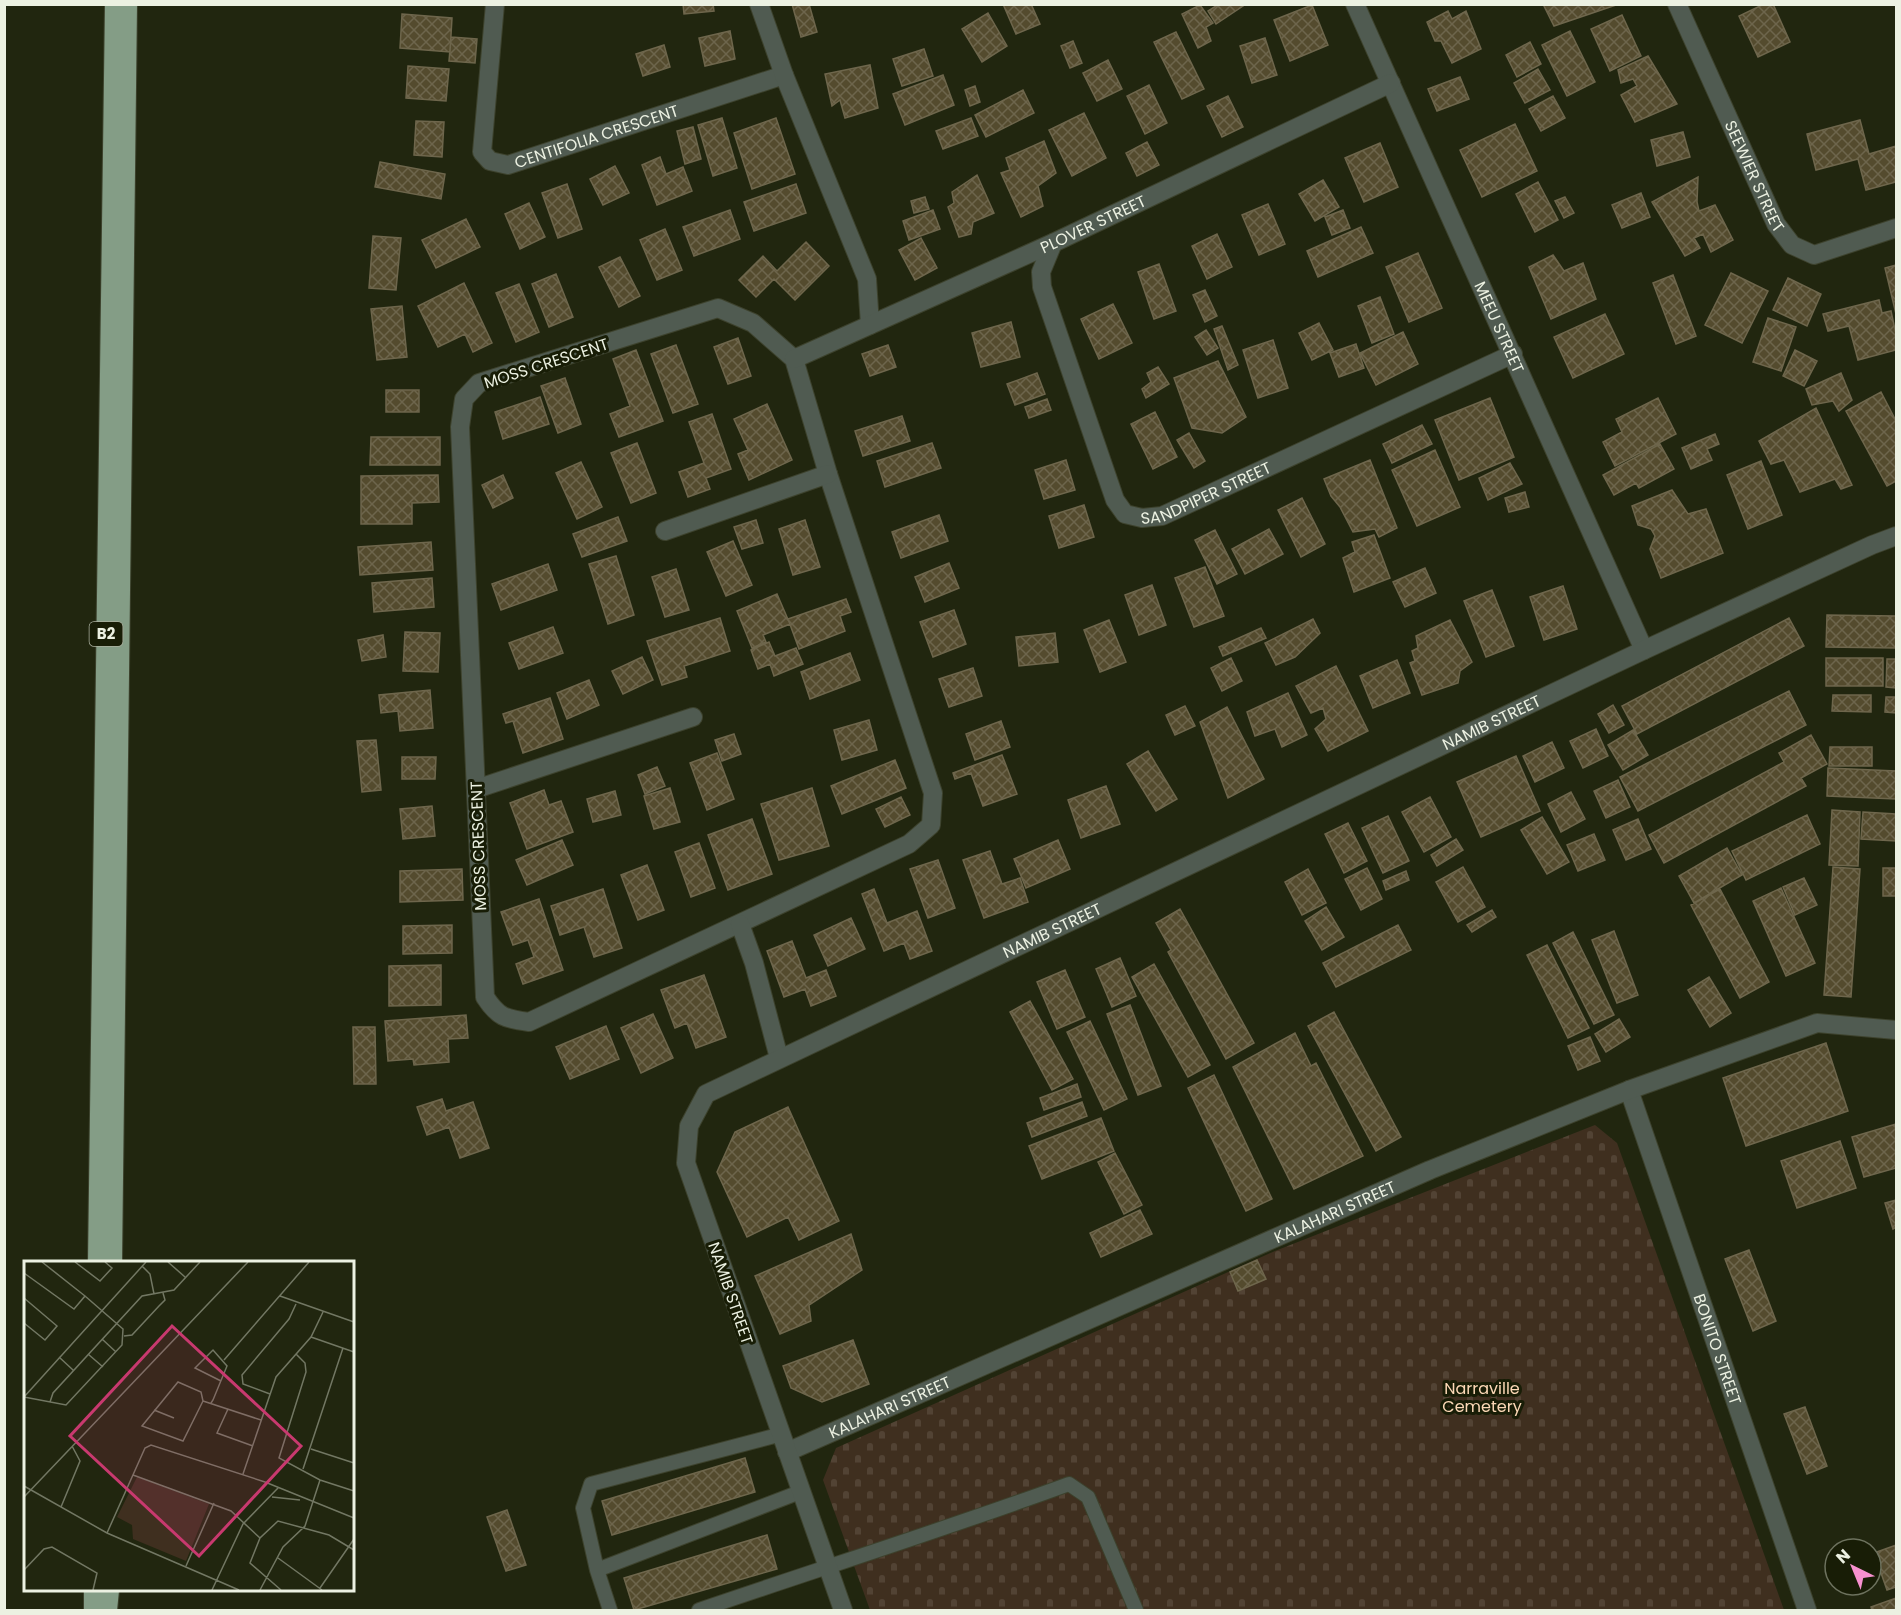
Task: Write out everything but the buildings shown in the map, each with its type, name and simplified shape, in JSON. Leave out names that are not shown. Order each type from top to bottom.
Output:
[{"type":"highway","name":"B2","points":[[97,1261],[114,4]]},
{"type":"highway","name":"B2","points":[[113,1261],[129,4]]},
{"type":"highway","points":[[93,1591],[93,1611]]},
{"type":"highway","points":[[108,1611],[110,1591]]},
{"type":"street","name":"CENTIFOLIA CRESCENT","points":[[495,4],[482,152],[490,161],[508,165],[784,75]]},
{"type":"street","points":[[759,4],[784,75],[867,279],[870,325]]},
{"type":"street","name":"MEEU STREET","points":[[1354,4],[1644,650]]},
{"type":"street","name":"SEEWIER STREET","points":[[1677,4],[1776,224],[1792,245],[1814,255],[1896,228]]},
{"type":"street","name":"PLOVER STREET","points":[[794,359],[1053,243],[1391,84]]},
{"type":"street","name":"SANDPIPER STREET","points":[[1053,243],[1041,272],[1042,287],[1115,500],[1125,514],[1142,518],[1162,516],[1513,354]]},
{"type":"street","name":"MOSS CRESCENT","points":[[718,308],[753,323],[794,359],[828,474],[933,793],[931,825],[909,844],[529,1022],[512,1020],[496,1014],[485,997],[460,427],[464,399],[479,383],[718,308]]},
{"type":"street","points":[[665,531],[828,474]]},
{"type":"street","name":"NAMIB STREET","points":[[843,1611],[686,1163],[689,1126],[706,1094],[1644,650],[1896,536]]},
{"type":"street","points":[[476,789],[693,717]]},
{"type":"street","points":[[740,924],[754,963],[779,1058]]},
{"type":"street","name":"KALAHARI STREET","points":[[787,1452],[1430,1170],[1629,1090],[1817,1023],[1896,1030]]},
{"type":"street","name":"BONITO STREET","points":[[1629,1090],[1807,1611]]},
{"type":"lane","points":[[610,1611],[597,1570],[583,1508],[591,1484],[782,1434]]},
{"type":"lane","points":[[699,1611],[828,1566],[940,1531],[1069,1484],[1088,1497],[1136,1611]]},
{"type":"lane","points":[[597,1570],[800,1492]]},
{"type":"green space","name":"Narraville Cemetery","points":[[1595,1125],[1617,1143],[1784,1610],[870,1610],[823,1480],[836,1448],[1275,1251]]}]
